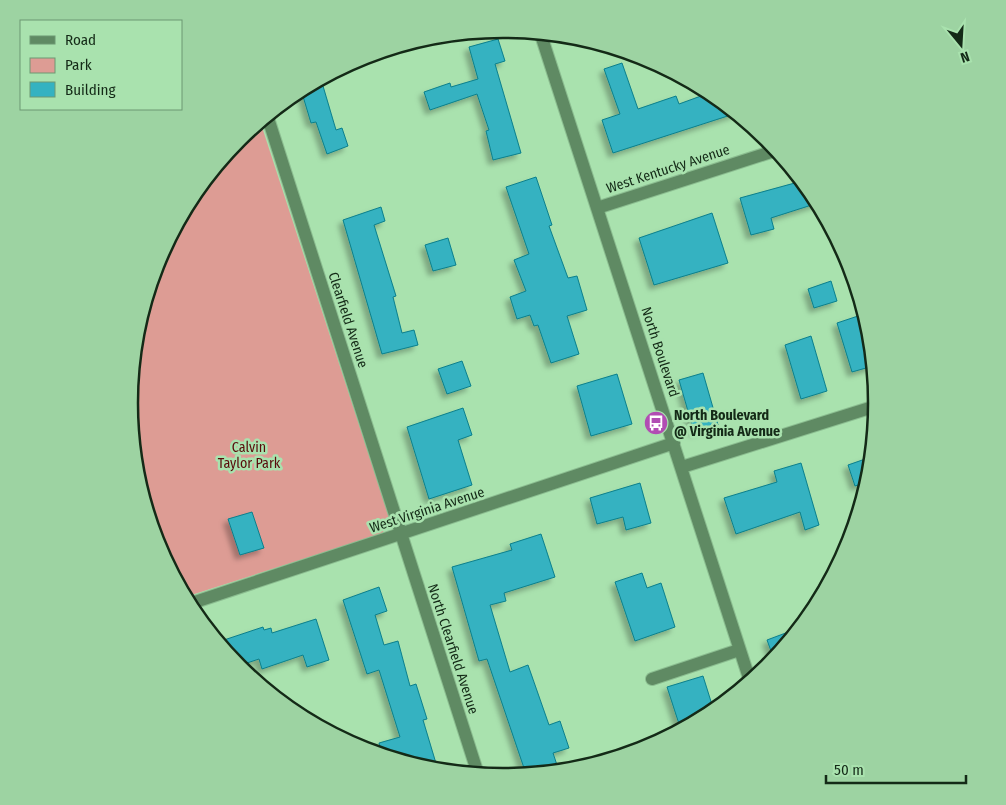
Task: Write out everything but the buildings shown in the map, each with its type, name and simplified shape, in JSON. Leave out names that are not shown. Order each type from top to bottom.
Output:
[{"type":"street","name":"North Boulevard","points":[[543,40],[747,674]]},
{"type":"street","name":"Clearfield Avenue","points":[[269,122],[400,534]]},
{"type":"street","name":"West Kentucky Avenue","points":[[597,208],[769,153]]},
{"type":"street","points":[[682,467],[868,409]]},
{"type":"street","name":"West Virginia Avenue","points":[[198,601],[674,443]]},
{"type":"street","name":"North Clearfield Avenue","points":[[400,534],[476,767]]},
{"type":"street","points":[[652,678],[739,650]]},
{"type":"green space","name":"Calvin Taylor Park","points":[[262,128],[389,517],[388,527],[381,534],[193,594],[166,542],[150,497],[141,450],[138,402],[141,355],[150,308],[166,263],[187,220],[213,180]]},
{"type":"place","name":"North Boulevard @ Virginia Avenue","points":[[656,423]]}]
